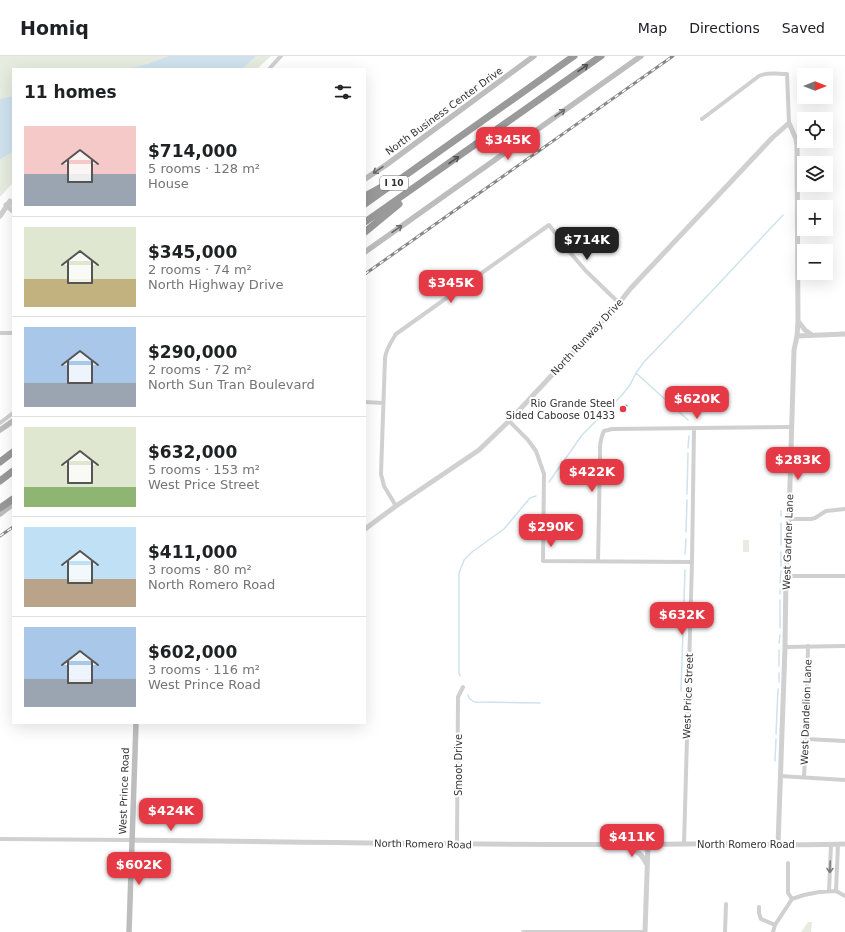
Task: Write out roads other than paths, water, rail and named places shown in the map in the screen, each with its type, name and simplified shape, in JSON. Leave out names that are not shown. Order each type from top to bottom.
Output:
[{"type":"highway","name":"I 10","points":[[366,203],[574,56]]},
{"type":"highway","name":"I 10","points":[[366,221],[601,56]]},
{"type":"highway","points":[[366,195],[423,162]]},
{"type":"highway","points":[[366,231],[436,173]]},
{"type":"highway","points":[[0,462],[12,453]]},
{"type":"highway","points":[[0,481],[12,472]]},
{"type":"highway","points":[[0,508],[12,500]]},
{"type":"main road","name":"North Business Center Drive","points":[[366,178],[534,56]]},
{"type":"main road","points":[[366,251],[640,56]]},
{"type":"main road","points":[[0,430],[12,422]]},
{"type":"main road","points":[[0,514],[12,505]]},
{"type":"main road","name":"West Prince Road","points":[[129,932],[136,724]]},
{"type":"street","points":[[270,68],[281,56]]},
{"type":"street","name":"West Gardner Lane","points":[[702,119],[762,74],[787,74],[789,122],[798,145],[798,321],[794,350],[778,845]]},
{"type":"street","name":"North Runway Drive","points":[[366,528],[396,506],[479,450],[509,421],[642,277],[789,122]]},
{"type":"street","points":[[0,216],[10,202]]},
{"type":"street","points":[[396,506],[384,486],[381,474],[386,353],[396,334],[549,225],[586,271],[619,303]]},
{"type":"street","points":[[798,321],[805,330],[812,335]]},
{"type":"street","points":[[0,333],[12,333]]},
{"type":"street","points":[[797,336],[845,334]]},
{"type":"street","points":[[366,402],[383,402]]},
{"type":"street","points":[[0,423],[12,415]]},
{"type":"street","points":[[509,421],[536,450],[544,474],[543,560],[692,562]]},
{"type":"street","points":[[598,561],[600,438],[604,431],[612,429],[792,427]]},
{"type":"street","name":"West Price Street","points":[[684,844],[692,562],[694,428]]},
{"type":"street","points":[[789,520],[810,519],[815,518],[826,510],[845,509]]},
{"type":"street","points":[[786,576],[845,576]]},
{"type":"street","name":"West Dandelion Lane","points":[[804,777],[808,646]]},
{"type":"street","points":[[785,647],[845,646]]},
{"type":"street","name":"Smoot Drive","points":[[457,844],[458,697],[463,686]]},
{"type":"street","points":[[806,739],[845,741]]},
{"type":"street","points":[[780,776],[845,780]]},
{"type":"street","name":"North Romero Road","points":[[0,839],[624,845],[845,844]]},
{"type":"street","points":[[829,891],[831,844]]},
{"type":"street","points":[[836,891],[838,844]]},
{"type":"street","points":[[624,845],[643,856],[647,866]]},
{"type":"street","points":[[523,932],[645,932],[648,845]]},
{"type":"street","points":[[788,863],[788,893],[792,900]]},
{"type":"street","points":[[773,932],[775,925],[792,900],[804,895],[829,891],[836,891],[845,896]]},
{"type":"street","points":[[725,932],[726,904]]},
{"type":"street","points":[[759,907],[761,920],[775,925]]},
{"type":"water","points":[[169,56],[256,56],[243,68],[130,68],[148,64]]},
{"type":"water","points":[[12,96],[12,153],[0,159],[0,99]]},
{"type":"waterway","points":[[549,482],[582,435],[621,396],[630,385],[644,362],[783,215]]},
{"type":"waterway","points":[[636,373],[688,420]]},
{"type":"waterway","points":[[688,448],[689,436]]},
{"type":"waterway","points":[[687,494],[688,453]]},
{"type":"waterway","points":[[460,676],[459,573],[464,560],[472,552],[504,529],[530,498],[536,496]]},
{"type":"waterway","points":[[686,532],[687,500]]},
{"type":"waterway","points":[[781,511],[781,516]]},
{"type":"waterway","points":[[781,523],[781,545]]},
{"type":"waterway","points":[[685,554],[686,539]]},
{"type":"waterway","points":[[781,552],[781,566]]},
{"type":"waterway","points":[[681,691],[685,570]]},
{"type":"waterway","points":[[780,583],[781,571]]},
{"type":"waterway","points":[[780,600],[780,628]]},
{"type":"waterway","points":[[779,643],[780,635]]},
{"type":"waterway","points":[[779,650],[779,666]]},
{"type":"waterway","points":[[779,673],[779,682]]},
{"type":"waterway","points":[[776,734],[778,689]]},
{"type":"waterway","points":[[468,695],[474,702],[540,703]]},
{"type":"waterway","points":[[775,761],[776,739]]},
{"type":"railway","points":[[366,273],[673,56]]},
{"type":"railway","points":[[621,411],[626,406]]},
{"type":"railway","points":[[0,536],[12,528]]},
{"type":"place","name":"Rio Grande Steel Sided Caboose 01433","points":[[623,409]]}]
